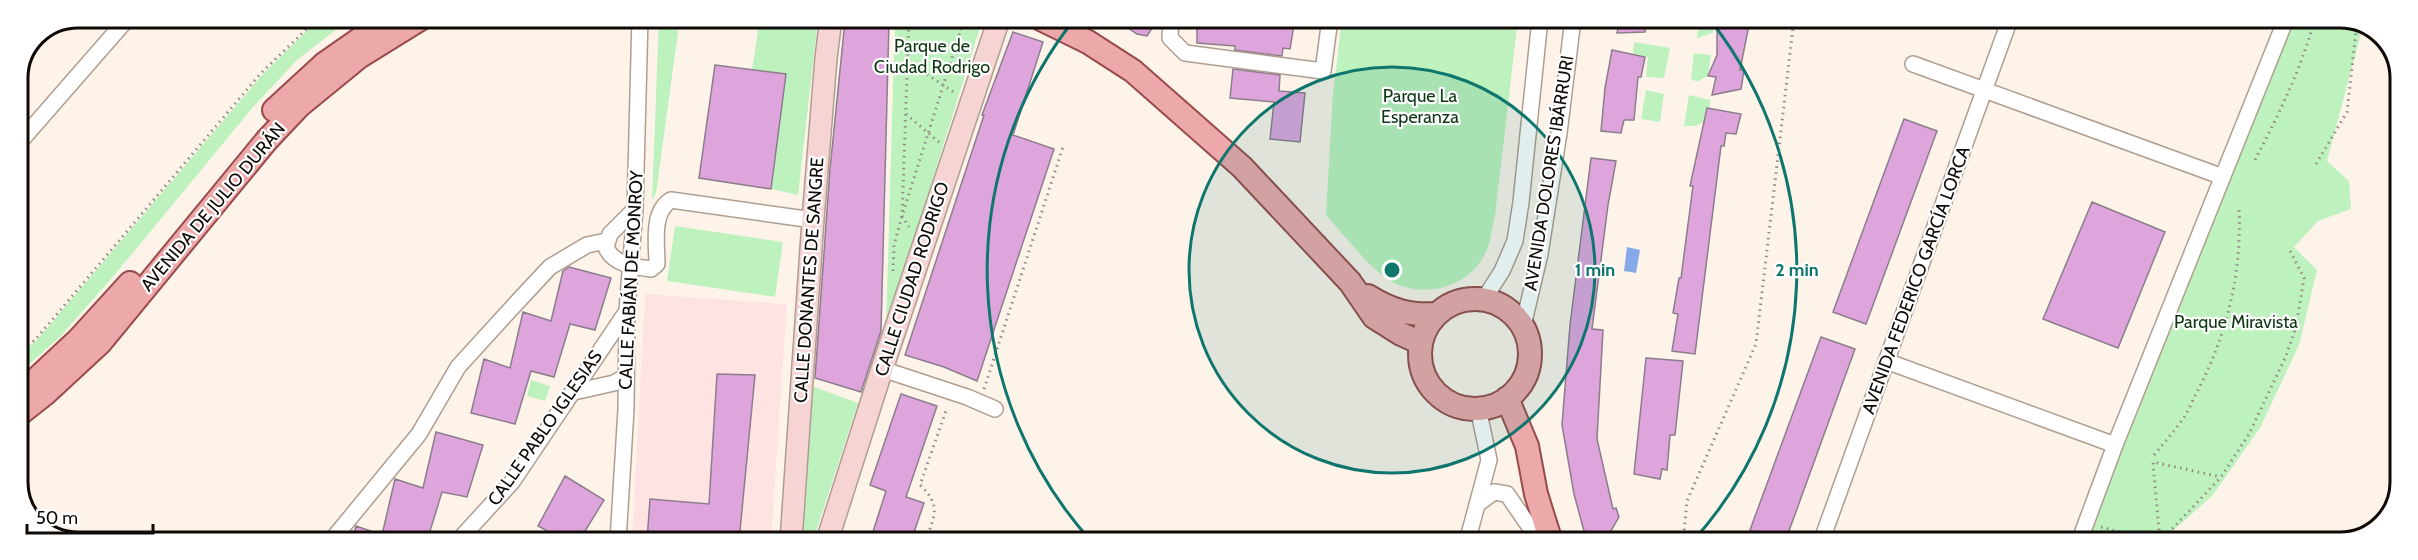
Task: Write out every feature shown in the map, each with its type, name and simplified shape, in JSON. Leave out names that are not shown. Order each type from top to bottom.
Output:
[{"type":"main road","name":"AVENIDA DE JULIO DURÁN","points":[[29,386],[108,309],[284,99],[324,64],[376,28]]},
{"type":"main road","name":"AVENIDA DE JULIO DURÁN","points":[[29,407],[100,343],[267,140],[299,106],[359,57],[406,28]]},
{"type":"main road","name":"CALLE DONANTES DE SANGRE","points":[[792,531],[825,58],[830,28]]},
{"type":"main road","name":"CALLE CIUDAD RODRIGO","points":[[830,531],[996,28]]},
{"type":"main road","points":[[1059,28],[1088,42],[1133,71],[1242,167],[1350,282],[1374,316],[1401,334],[1421,343]]},
{"type":"main road","points":[[1350,282],[1391,310],[1417,316],[1437,314]]},
{"type":"main road","points":[[1467,299],[1484,299],[1500,304],[1523,326],[1529,350],[1527,373],[1519,387],[1507,398],[1493,405],[1478,408],[1462,407],[1446,400],[1434,390],[1425,376],[1421,360],[1421,343],[1427,328],[1437,314],[1451,304],[1467,299]]},
{"type":"main road","points":[[1507,398],[1527,446],[1536,494],[1548,531]]},
{"type":"street","points":[[28,125],[119,28]]},
{"type":"street","name":"CALLE FABIÁN DE MONROY","points":[[619,531],[626,409],[627,311],[635,209],[640,28]]},
{"type":"street","points":[[1171,28],[1170,38],[1185,53],[1323,71],[1329,28]]},
{"type":"street","name":"AVENIDA DOLORES IBÁRRURI","points":[[1484,299],[1502,270],[1515,241],[1539,28]]},
{"type":"street","name":"AVENIDA DOLORES IBÁRRURI","points":[[1523,326],[1540,254],[1559,134],[1572,28]]},
{"type":"street","name":"AVENIDA FEDERICO GARCÍA LORCA","points":[[1825,531],[2007,28]]},
{"type":"street","points":[[2083,531],[2115,445],[2282,28]]},
{"type":"street","points":[[1913,64],[2223,177]]},
{"type":"street","points":[[635,209],[610,234],[606,247],[611,256],[630,267],[651,269],[657,264],[658,218],[663,206],[671,200],[813,220]]},
{"type":"street","points":[[339,531],[419,434],[458,368],[509,310],[550,267],[587,245],[606,241]]},
{"type":"street","name":"CALLE PABLO IGLESIAS","points":[[467,531],[512,482],[627,311]]},
{"type":"street","points":[[573,392],[614,383],[626,369],[619,354],[610,352],[597,356]]},
{"type":"street","points":[[1886,361],[2115,445]]},
{"type":"street","points":[[882,369],[995,409]]},
{"type":"street","points":[[600,385],[626,409]]},
{"type":"street","points":[[1470,531],[1489,460],[1478,408]]},
{"type":"street","points":[[1479,503],[1494,492],[1507,494],[1532,531]]},
{"type":"path","points":[[29,343],[42,332],[261,73],[308,28]]},
{"type":"path","points":[[909,28],[902,216],[910,230]]},
{"type":"path","points":[[893,281],[894,245],[961,29],[957,28]]},
{"type":"path","points":[[1684,531],[1687,501],[1756,344],[1793,28]]},
{"type":"path","points":[[2255,160],[2280,111],[2312,28]]},
{"type":"path","points":[[2316,164],[2347,112],[2356,31]]},
{"type":"path","points":[[907,61],[959,95]]},
{"type":"path","points":[[905,114],[943,146]]},
{"type":"path","points":[[980,402],[1063,147]]},
{"type":"path","points":[[2154,455],[2182,421],[2207,373],[2226,326],[2236,277],[2240,242],[2239,207]]},
{"type":"path","points":[[2169,531],[2221,477],[2249,434],[2286,356],[2296,327],[2304,278],[2288,247]]},
{"type":"path","points":[[929,531],[936,510],[932,496],[920,485],[952,392]]},
{"type":"path","points":[[2158,531],[2153,462],[2221,477]]},
{"type":"path","points":[[2099,526],[2118,531]]},
{"type":"shaded area","points":[[645,294],[787,304],[772,531],[633,531]]},
{"type":"green space","points":[[310,28],[338,28],[297,60],[254,106],[117,272],[60,337],[29,365],[29,346],[36,341],[263,74]]},
{"type":"green space","points":[[659,28],[679,28],[656,193],[652,200]]},
{"type":"green space","points":[[758,28],[817,28],[798,195],[771,189],[785,74],[752,70]]},
{"type":"green space","name":"Parque de Ciudad Rodrigo","points":[[895,28],[980,28],[886,328]]},
{"type":"green space","name":"Parque La Esperanza","points":[[1341,28],[1517,28],[1495,216],[1490,241],[1482,259],[1472,272],[1459,281],[1429,290],[1413,289],[1397,284],[1383,276],[1368,262],[1326,215],[1333,92]]},
{"type":"green space","points":[[1698,28],[1714,28],[1713,33],[1697,38]]},
{"type":"green space","name":"Parque Miravista","points":[[2282,28],[2339,28],[2361,34],[2327,161],[2349,181],[2351,209],[2318,221],[2294,247],[2317,270],[2299,345],[2260,428],[2212,496],[2173,531],[2083,531]]},
{"type":"green space","points":[[1634,42],[1670,48],[1664,78],[1646,77],[1648,57],[1633,54]]},
{"type":"green space","points":[[1694,53],[1711,55],[1708,76],[1698,81],[1691,80]]},
{"type":"green space","points":[[1646,90],[1664,94],[1660,122],[1641,119]]},
{"type":"green space","points":[[1689,95],[1711,100],[1705,121],[1696,126],[1684,126]]},
{"type":"green space","points":[[675,226],[783,242],[775,297],[667,281]]},
{"type":"green space","points":[[531,380],[550,386],[545,401],[527,396]]},
{"type":"green space","points":[[809,385],[858,403],[816,531],[801,531]]},
{"type":"water","points":[[1627,247],[1640,250],[1636,273],[1624,271]]},
{"type":"building","points":[[844,28],[889,28],[881,331],[861,392],[815,378],[830,169]]},
{"type":"building","points":[[1128,28],[1152,28],[1147,36],[1137,34]]},
{"type":"building","points":[[1197,28],[1294,28],[1290,49],[1283,48],[1282,56],[1235,50],[1235,46],[1197,43]]},
{"type":"building","points":[[1618,28],[1646,28],[1645,32],[1617,33]]},
{"type":"building","points":[[1717,28],[1748,28],[1740,70],[1744,70],[1741,89],[1712,95],[1716,77],[1708,76],[1717,55]]},
{"type":"building","points":[[1013,32],[1043,42],[1013,135],[1054,149],[977,381],[944,367],[905,355],[984,115],[982,115]]},
{"type":"building","points":[[1612,50],[1645,57],[1641,77],[1638,77],[1634,120],[1624,120],[1621,133],[1601,131],[1605,88]]},
{"type":"building","points":[[715,65],[786,74],[771,189],[699,178]]},
{"type":"building","points":[[1233,69],[1280,75],[1279,91],[1305,93],[1300,142],[1270,139],[1274,102],[1230,98]]},
{"type":"building","points":[[1707,108],[1741,114],[1736,134],[1726,133],[1724,146],[1721,146],[1695,354],[1672,351],[1678,314],[1673,313],[1679,278],[1681,278],[1693,186],[1690,186]]},
{"type":"building","points":[[1904,119],[1937,131],[1866,324],[1833,312]]},
{"type":"building","points":[[1591,158],[1616,161],[1592,329],[1603,330],[1597,439],[1613,509],[1616,508],[1619,517],[1611,531],[1584,531],[1574,494],[1562,425],[1570,325]]},
{"type":"building","points":[[2092,202],[2165,232],[2118,348],[2043,319]]},
{"type":"building","points":[[569,267],[611,278],[595,330],[570,324],[554,377],[531,371],[515,424],[471,413],[484,359],[510,368],[523,312],[551,321],[563,271]]},
{"type":"building","points":[[1821,337],[1855,349],[1789,531],[1750,530]]},
{"type":"building","points":[[1646,358],[1683,361],[1675,435],[1670,435],[1667,470],[1662,469],[1660,479],[1634,474]]},
{"type":"building","points":[[717,374],[755,375],[740,531],[648,531],[650,499],[709,504]]},
{"type":"building","points":[[901,394],[937,406],[906,497],[924,503],[914,531],[873,531],[886,491],[870,485]]},
{"type":"building","points":[[436,432],[483,445],[467,497],[442,492],[430,531],[383,531],[395,479],[423,488]]},
{"type":"building","points":[[565,476],[604,500],[585,531],[547,531],[538,526]]},
{"type":"building","points":[[356,526],[370,531],[355,531]]}]
